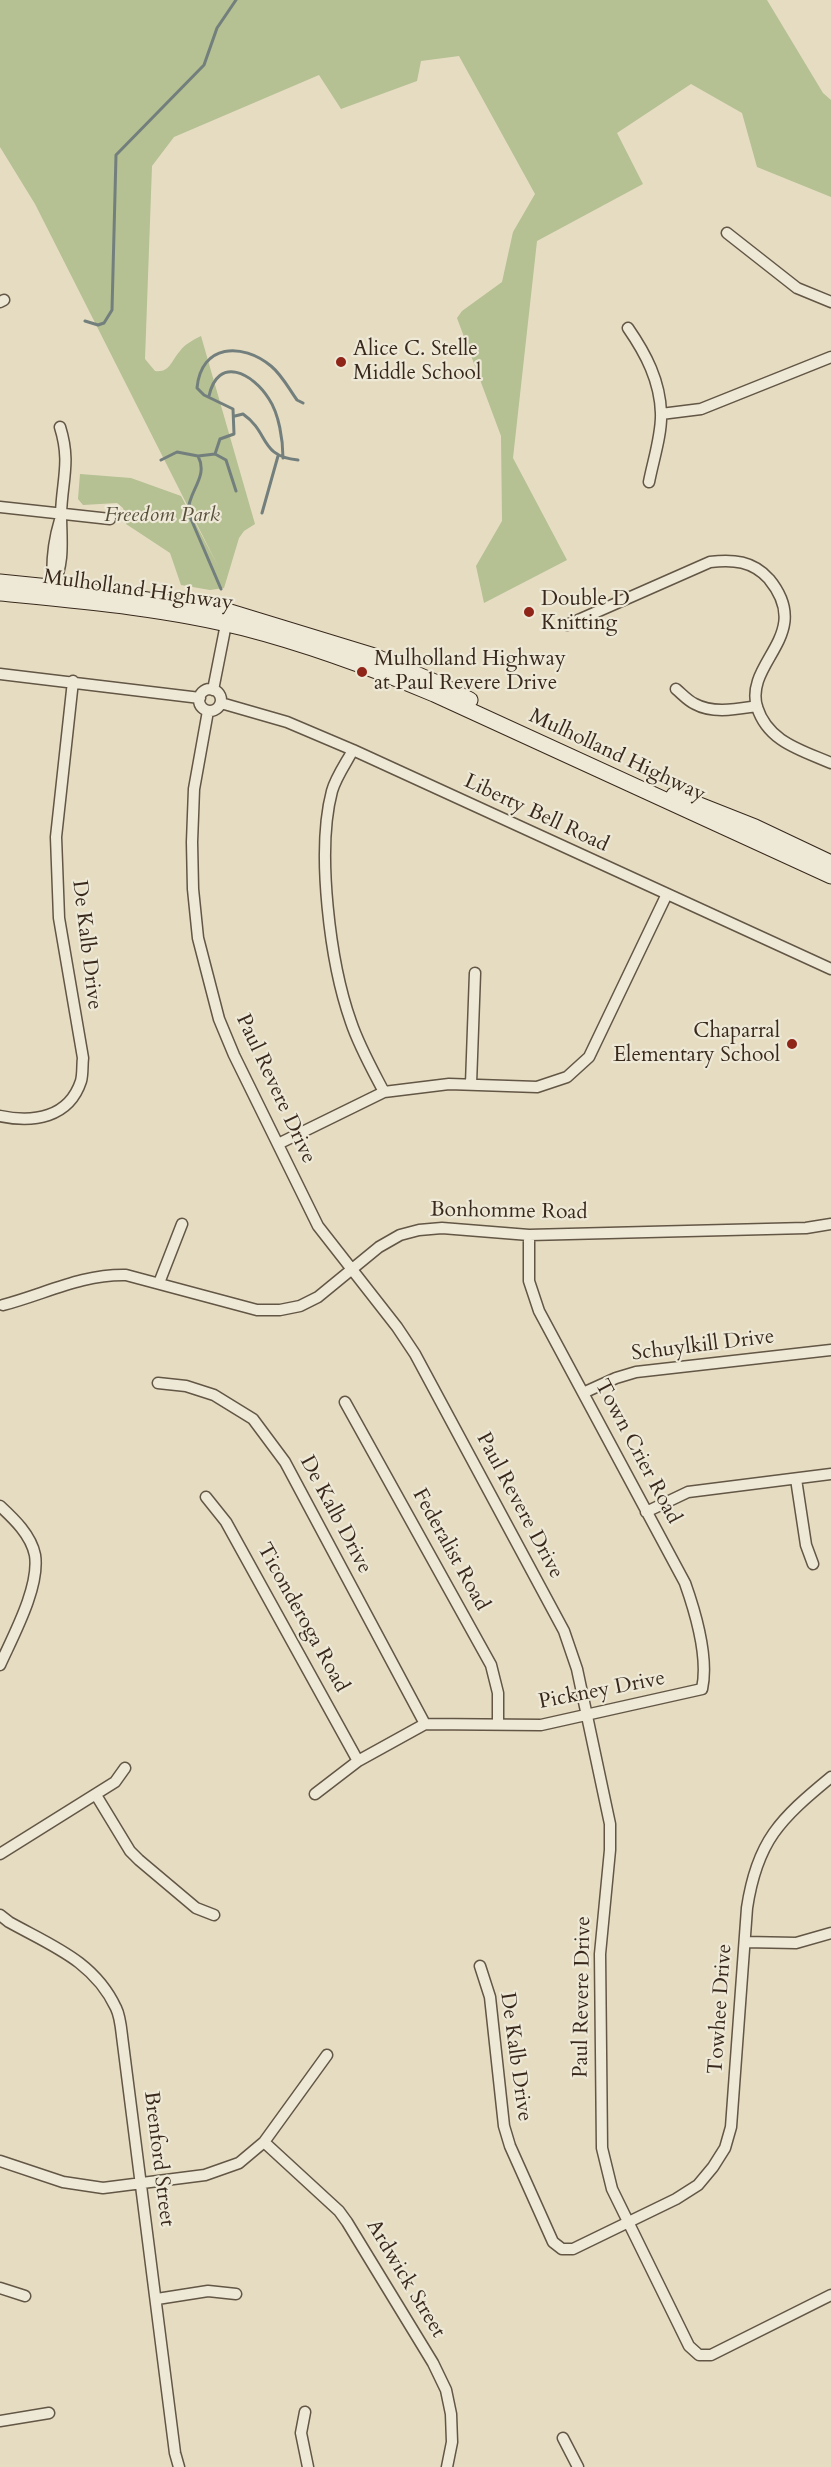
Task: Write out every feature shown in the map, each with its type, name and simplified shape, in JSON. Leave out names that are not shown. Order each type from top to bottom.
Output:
[{"type":"main road","name":"Mulholland Highway","points":[[0,582],[227,622],[310,646],[372,668],[434,694],[831,876]]},
{"type":"main road","name":"Mulholland Highway","points":[[0,593],[52,592],[230,612],[374,656],[437,683],[506,718],[683,799],[755,827],[831,863]]},
{"type":"street","points":[[727,232],[797,288],[831,303]]},
{"type":"street","points":[[628,328],[644,351],[656,381],[661,414],[649,482]]},
{"type":"street","points":[[661,414],[701,409],[831,357]]},
{"type":"street","points":[[52,592],[59,574],[67,464],[66,446],[60,427]]},
{"type":"street","points":[[0,507],[110,519]]},
{"type":"street","points":[[567,625],[710,562],[730,560],[754,565],[777,590],[784,609],[782,635],[763,669],[757,686],[757,706],[771,732],[780,741],[831,763]]},
{"type":"street","points":[[213,690],[227,622]]},
{"type":"street","points":[[0,674],[200,698]]},
{"type":"street","name":"De Kalb Drive","points":[[0,1116],[36,1120],[57,1112],[73,1097],[81,1080],[83,1058],[59,918],[56,837],[73,681]]},
{"type":"street","points":[[676,689],[694,704],[713,709],[734,710],[757,706]]},
{"type":"street","points":[[206,690],[213,690],[220,696],[221,703],[218,709],[208,711],[202,708],[200,698],[206,690]]},
{"type":"street","name":"Liberty Bell Road","points":[[221,703],[287,722],[353,750],[666,896],[831,969]]},
{"type":"street","name":"Paul Revere Drive","points":[[208,711],[194,789],[193,889],[198,938],[219,1019],[234,1055],[318,1226],[397,1327],[415,1354],[564,1631],[577,1669],[610,1824],[610,1850],[600,1954],[602,2148],[612,2189],[688,2346],[699,2355],[711,2355],[831,2295]]},
{"type":"street","points":[[353,750],[333,788],[327,815],[327,886],[340,985],[350,1021],[384,1092]]},
{"type":"street","points":[[278,1144],[384,1092],[449,1084],[537,1087],[567,1077],[589,1058],[666,896]]},
{"type":"street","points":[[471,1084],[475,974]]},
{"type":"street","points":[[159,1283],[182,1224]]},
{"type":"street","name":"Bonhomme Road","points":[[3,1305],[31,1298],[82,1278],[105,1274],[126,1275],[257,1310],[280,1310],[300,1306],[318,1297],[379,1247],[400,1235],[419,1230],[442,1228],[529,1235],[806,1228],[831,1224]]},
{"type":"street","name":"Town Crier Road","points":[[529,1235],[530,1281],[533,1297],[685,1583],[694,1610],[700,1640],[702,1689]]},
{"type":"street","name":"Schuylkill Drive","points":[[583,1394],[616,1378],[636,1372],[831,1350]]},
{"type":"street","name":"De Kalb Drive","points":[[158,1383],[186,1386],[214,1395],[253,1419],[285,1461],[425,1724]]},
{"type":"street","name":"Federalist Road","points":[[345,1402],[491,1665],[498,1694],[498,1724]]},
{"type":"street","points":[[646,1512],[688,1492],[831,1474]]},
{"type":"street","points":[[796,1479],[806,1545],[813,1564]]},
{"type":"street","name":"Ticonderoga Road","points":[[206,1497],[226,1522],[358,1761]]},
{"type":"street","points":[[0,1506],[22,1527],[35,1554],[34,1581],[0,1665]]},
{"type":"street","points":[[0,1632],[11,1639]]},
{"type":"street","name":"Pickney Drive","points":[[315,1794],[358,1761],[425,1724],[541,1725],[702,1689]]},
{"type":"street","points":[[0,1854],[115,1782],[125,1768]]},
{"type":"street","name":"Towhee Drive","points":[[628,2223],[698,2185],[725,2148],[731,2127],[752,1878],[771,1835],[786,1816],[831,1777]]},
{"type":"street","points":[[96,1795],[130,1851],[196,1908],[214,1915]]},
{"type":"street","name":"Brenford Street","points":[[0,1915],[80,1961],[100,1981],[117,2010],[123,2036],[175,2453],[180,2467]]},
{"type":"street","points":[[745,1942],[796,1943],[831,1933]]},
{"type":"street","name":"De Kalb Drive","points":[[480,1966],[490,1997],[504,2126],[510,2146],[553,2242],[562,2249],[573,2249],[628,2223]]},
{"type":"street","points":[[0,2161],[81,2186],[103,2188],[141,2185],[205,2175],[239,2163],[264,2142],[327,2055]]},
{"type":"street","name":"Ardwick Street","points":[[264,2142],[343,2217],[433,2363],[446,2390],[452,2414],[452,2442],[447,2467]]},
{"type":"street","points":[[0,2288],[25,2296]]},
{"type":"street","points":[[157,2299],[208,2291],[237,2294]]},
{"type":"street","points":[[305,2412],[301,2433],[308,2467]]},
{"type":"street","points":[[0,2421],[49,2414]]},
{"type":"street","points":[[563,2438],[578,2467]]},
{"type":"green space","name":"Freedom Park","points":[[0,0],[767,0],[823,93],[831,100],[831,197],[757,167],[742,113],[691,84],[617,133],[643,184],[537,241],[513,458],[567,560],[484,603],[476,566],[502,521],[501,436],[457,318],[462,311],[502,282],[513,232],[535,194],[459,56],[421,61],[417,81],[341,109],[319,75],[174,137],[152,166],[145,359],[155,371],[164,370],[170,366],[184,346],[201,336],[255,524],[244,531],[239,538],[224,588],[210,590],[181,585],[170,553],[126,524],[123,508],[117,503],[83,505],[78,499],[80,474],[131,478],[181,496],[219,568],[35,204],[0,147]]},
{"type":"waterway","points":[[85,321],[98,325],[104,323],[112,310],[116,155],[204,65],[217,28],[236,0]]},
{"type":"waterway","points":[[215,454],[220,439],[234,434],[233,409],[204,395],[197,388],[200,373],[215,355],[236,351],[260,358],[275,370],[297,400],[303,403]]},
{"type":"waterway","points":[[209,396],[214,383],[228,372],[236,372],[254,382],[269,399],[275,412],[281,435],[283,458]]},
{"type":"waterway","points":[[235,416],[243,414],[252,421],[266,443],[277,454],[298,460]]},
{"type":"waterway","points":[[161,460],[177,452],[198,456],[215,454],[226,460],[236,491]]},
{"type":"waterway","points":[[198,456],[201,464],[200,477],[191,497],[188,512],[221,589]]},
{"type":"waterway","points":[[262,513],[278,456]]},
{"type":"place","name":"Alice C. Stelle Middle School","points":[[341,362]]},
{"type":"place","name":"Double D Knitting","points":[[529,612]]},
{"type":"place","name":"Mulholland Highway at Paul Revere Drive","points":[[362,672]]},
{"type":"place","name":"Chaparral Elementary School","points":[[792,1044]]}]
